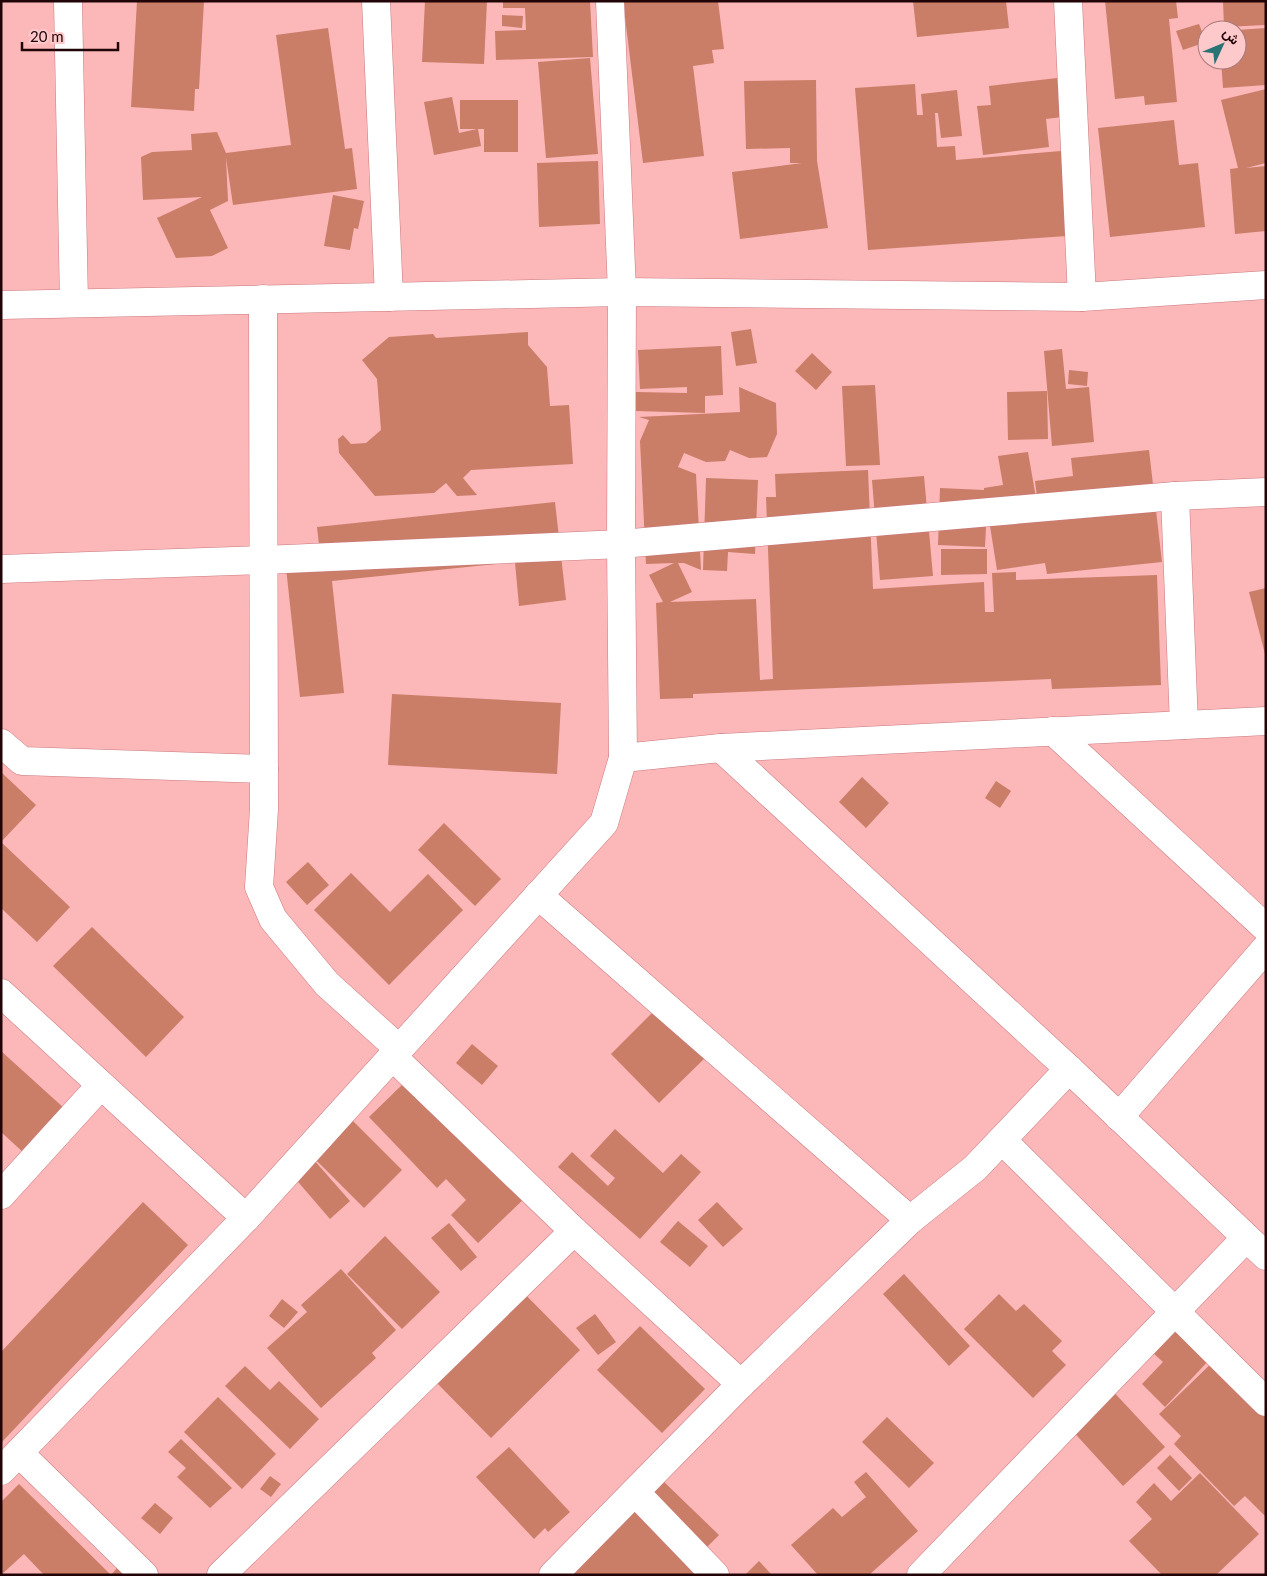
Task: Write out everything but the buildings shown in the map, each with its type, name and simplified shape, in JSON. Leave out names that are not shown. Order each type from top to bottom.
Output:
[{"type":"street","points":[[68,1],[74,303]]},
{"type":"street","points":[[376,1],[389,297]]},
{"type":"street","points":[[144,1575],[10,1462],[246,1218],[604,823],[623,758],[620,544],[622,292],[610,1]]},
{"type":"street","points":[[1068,1],[1082,296]]},
{"type":"street","points":[[1,305],[622,292],[1082,296],[1266,285]]},
{"type":"street","points":[[263,299],[264,809],[259,888],[273,919],[327,984],[574,1232],[741,1384]]},
{"type":"street","points":[[1,569],[264,560],[620,544],[1175,496],[1266,492]]},
{"type":"street","points":[[1175,496],[1184,725]]},
{"type":"street","points":[[623,758],[721,748],[1266,721]]},
{"type":"street","points":[[1053,732],[1266,928]]},
{"type":"street","points":[[1,743],[22,761],[264,769]]},
{"type":"street","points":[[721,748],[1069,1069],[1256,1247],[1176,1313],[921,1575]]},
{"type":"street","points":[[538,895],[910,1220]]},
{"type":"street","points":[[1119,1118],[1266,948]]},
{"type":"street","points":[[1,993],[246,1218]]},
{"type":"street","points":[[553,1575],[741,1384],[910,1220],[975,1168],[1069,1069]]},
{"type":"street","points":[[1,1195],[101,1085]]},
{"type":"street","points":[[1002,1140],[1266,1402]]},
{"type":"street","points":[[221,1575],[574,1232]]},
{"type":"street","points":[[635,1492],[715,1575]]}]
